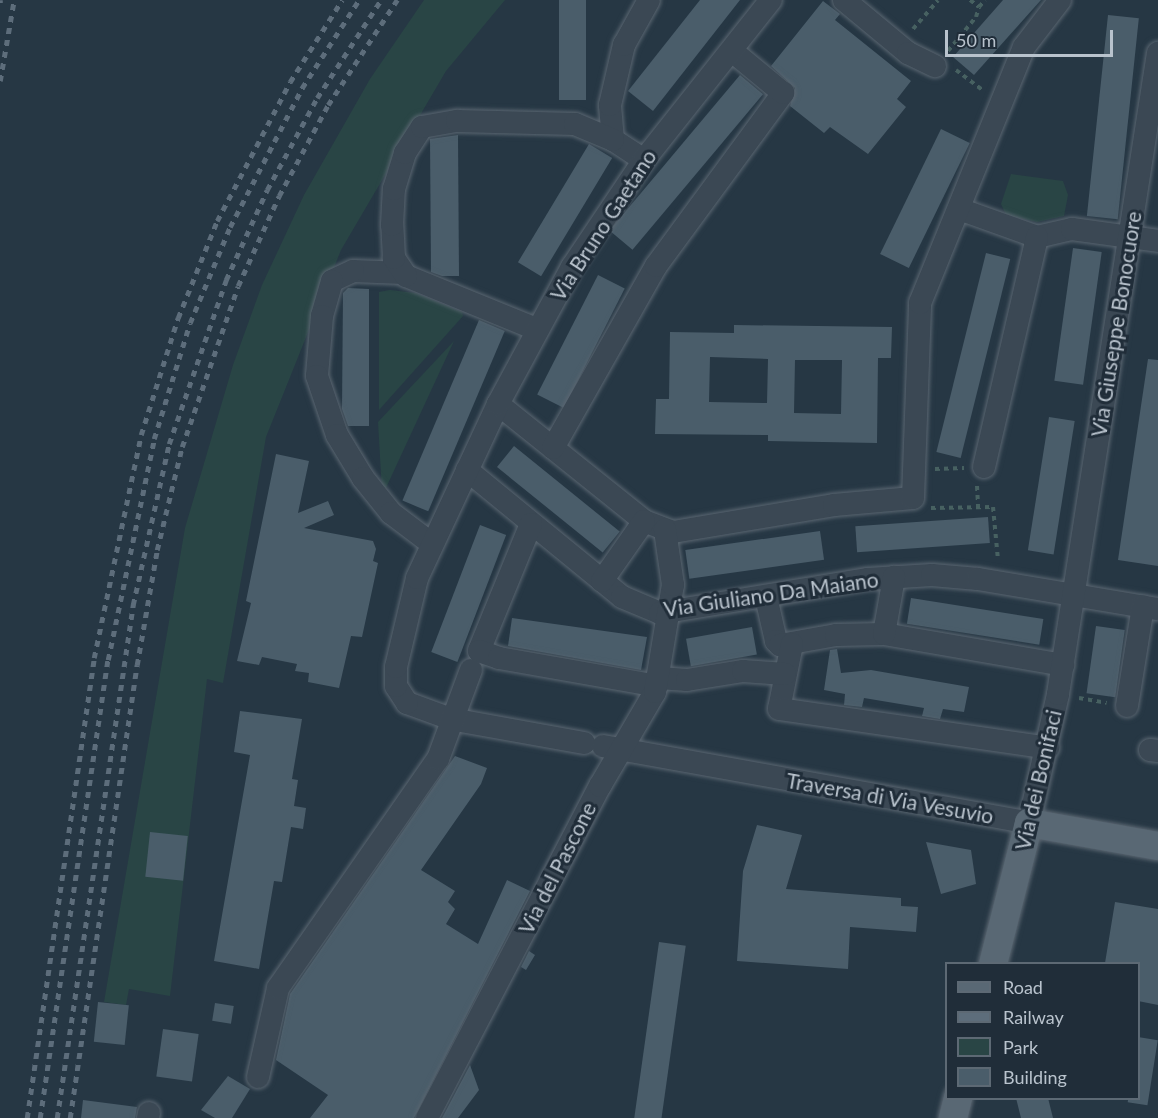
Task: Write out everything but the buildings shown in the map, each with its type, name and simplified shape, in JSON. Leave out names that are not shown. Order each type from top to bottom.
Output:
[{"type":"main road","name":"Traversa di Via Vesuvio","points":[[1029,823],[1158,846]]},
{"type":"main road","name":"Via dei Bonifaci","points":[[993,962],[1029,823]]},
{"type":"main road","points":[[953,1118],[958,1100]]},
{"type":"street","points":[[613,140],[610,105],[624,45],[649,0]]},
{"type":"street","name":"Via Bruno Gaetano","points":[[467,470],[536,329],[644,159],[771,0]]},
{"type":"street","points":[[498,404],[644,521],[665,530],[680,532],[834,505],[914,497],[918,312],[1024,47],[1060,0]]},
{"type":"street","points":[[854,3],[899,46],[935,66]]},
{"type":"street","points":[[553,448],[644,284],[783,93],[732,51]]},
{"type":"street","name":"Via Giuseppe Bonocuore","points":[[1074,595],[1158,53]]},
{"type":"street","points":[[403,273],[394,258],[394,189],[405,153],[422,127],[457,121],[575,124],[613,140],[644,159]]},
{"type":"street","points":[[959,209],[1037,237],[1072,229],[1158,241]]},
{"type":"street","points":[[984,467],[1037,237]]},
{"type":"street","points":[[432,544],[391,513],[363,478],[337,435],[317,376],[322,316],[332,281],[353,271],[403,273],[536,329]]},
{"type":"street","points":[[467,470],[417,578],[403,635],[396,686],[414,707],[451,719],[603,746]]},
{"type":"street","name":"Via Giuliano Da Maiano","points":[[467,470],[531,524],[635,605],[669,614],[894,577],[932,575],[996,582],[1151,607]]},
{"type":"street","points":[[602,581],[644,521]]},
{"type":"street","points":[[531,524],[479,651],[499,658],[658,682],[700,679],[743,671],[785,674]]},
{"type":"street","name":"Via del Pascone","points":[[427,1118],[603,746],[658,682],[673,582],[665,530]]},
{"type":"street","points":[[884,634],[894,577]]},
{"type":"street","name":"Via dei Bonifaci","points":[[1029,823],[1048,748],[1074,595]]},
{"type":"street","points":[[765,597],[777,643],[792,644],[836,635],[884,634],[1063,665]]},
{"type":"street","points":[[1127,706],[1151,607]]},
{"type":"street","points":[[792,644],[779,709],[1048,748]]},
{"type":"street","points":[[258,1077],[278,988],[438,759],[471,670]]},
{"type":"street","name":"Traversa di Via Vesuvio","points":[[603,746],[1029,823]]},
{"type":"path","points":[[899,46],[938,0]]},
{"type":"path","points":[[970,0],[979,7]]},
{"type":"path","points":[[985,0],[979,7],[976,17],[935,66],[954,73],[957,68],[1001,105]]},
{"type":"path","points":[[914,469],[984,467]]},
{"type":"path","points":[[914,497],[930,508],[993,507],[998,560],[996,582]]},
{"type":"path","points":[[1058,694],[1127,706]]},
{"type":"green space","points":[[424,0],[505,0],[446,71],[341,250],[266,437],[223,683],[207,679],[170,996],[129,989],[126,1005],[104,1002],[185,528],[233,365],[262,285],[304,195],[370,79]]},
{"type":"green space","points":[[1011,174],[1063,181],[1068,195],[1064,216],[1037,222],[1006,215],[1001,204]]},
{"type":"green space","points":[[390,290],[416,293],[462,312],[463,316],[379,410],[379,292]]},
{"type":"green space","points":[[454,341],[385,490],[382,491],[378,422]]},
{"type":"railway","points":[[0,81],[14,0]]},
{"type":"railway","points":[[27,1118],[94,658],[141,435],[178,318],[217,221],[290,82],[342,0]]},
{"type":"railway","points":[[40,1118],[108,660],[154,439],[190,323],[230,227],[302,88],[359,0]]},
{"type":"railway","points":[[57,1118],[133,605],[169,444],[226,280],[267,190],[317,98],[381,0]]},
{"type":"railway","points":[[70,1118],[137,665],[157,550],[182,447],[238,286],[279,196],[328,105],[397,0]]}]
